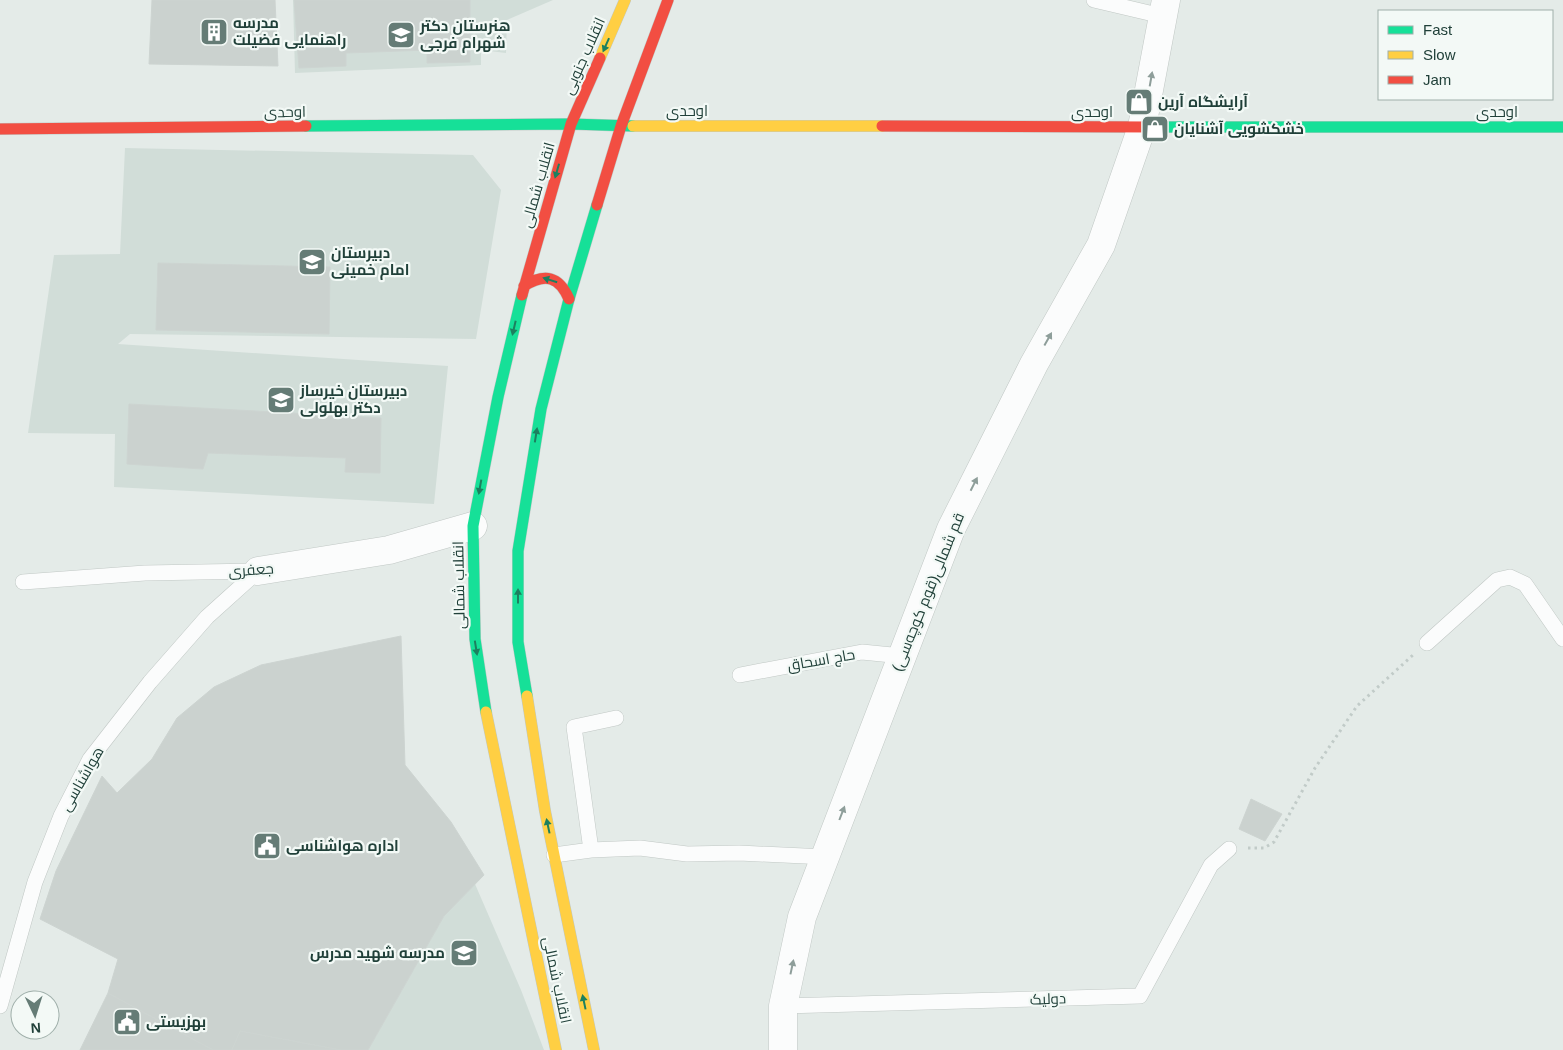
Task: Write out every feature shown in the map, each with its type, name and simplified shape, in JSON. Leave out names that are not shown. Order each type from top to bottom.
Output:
[{"type":"street","points":[[621,126],[668,0]]},
{"type":"street","points":[[625,1],[625,10],[630,19]]},
{"type":"street","name":"انقلاب جنوبی","points":[[571,124],[625,1]]},
{"type":"street","name":"قم شمالی(قوم کوچه‌سی)","points":[[783,1050],[783,1006],[802,917],[951,529],[1034,364],[1101,245],[1142,127],[1164,8]]},
{"type":"street","points":[[648,24],[660,18]]},
{"type":"street","name":"اوحدی","points":[[0,129],[571,124],[621,126],[1563,127]]},
{"type":"street","name":"انقلاب شمالی","points":[[556,1050],[487,721],[474,639],[474,526],[480,485],[498,396],[524,286],[571,124]]},
{"type":"street","name":"انقلاب شمالی","points":[[594,1050],[545,811],[518,642],[518,551],[541,409],[570,299],[621,126]]},
{"type":"street","points":[[524,286],[536,278],[548,278],[562,285],[570,299]]},
{"type":"street","name":"جعفری","points":[[258,571],[390,550],[474,526]]},
{"type":"lane","points":[[1094,0],[1164,8]]},
{"type":"lane","name":"جعفری","points":[[23,582],[146,572],[258,571]]},
{"type":"lane","name":"هواشناسی","points":[[0,1006],[35,882],[60,816],[90,759],[150,682],[201,624],[258,571]]},
{"type":"lane","points":[[1427,643],[1498,580],[1510,577],[1525,584],[1563,639]]},
{"type":"lane","name":"حاج اسحاق","points":[[740,675],[862,652],[902,656]]},
{"type":"lane","points":[[590,850],[574,727],[616,718]]},
{"type":"lane","points":[[554,855],[590,850],[640,848],[687,854],[739,853],[826,857]]},
{"type":"lane","name":"دولیک","points":[[783,1006],[1140,996],[1211,865],[1229,849]]},
{"type":"path","points":[[1229,849],[1264,848],[1274,842],[1314,768],[1357,706],[1427,643]]},
{"type":"shaded area","name":"هنرستان دکتر شهرام فرجی","points":[[293,0],[553,0],[507,20],[506,53],[481,50],[481,65],[295,73]]},
{"type":"shaded area","points":[[125,148],[473,155],[501,190],[476,339],[130,334],[118,344],[448,366],[434,504],[114,487],[115,434],[28,433],[54,255],[120,254]]},
{"type":"shaded area","name":"مدرسه شهید مدرس","points":[[475,884],[521,990],[544,1050],[368,1050],[444,916]]},
{"type":"building","name":"مدرسه راهنمایی فضیلت","points":[[152,0],[275,0],[278,66],[149,64]]},
{"type":"building","name":"هنرستان دکتر شهرام فرجی","points":[[294,0],[470,0],[470,62],[427,63],[427,50],[346,53],[346,66],[299,68]]},
{"type":"building","points":[[158,263],[330,267],[329,334],[156,330]]},
{"type":"building","points":[[129,404],[381,418],[380,473],[345,472],[346,458],[208,453],[203,469],[127,464]]},
{"type":"building","name":"اداره هواشناسی","points":[[401,636],[405,765],[451,822],[484,875],[444,916],[368,1050],[341,1050],[240,1031],[232,1050],[213,1050],[108,993],[118,959],[40,919],[56,871],[102,776],[117,793],[152,759],[177,718],[214,687],[261,665]]},
{"type":"building","points":[[1251,799],[1282,814],[1265,841],[1239,829]]},
{"type":"building","name":"بهزیستی","points":[[108,993],[213,1050],[80,1050]]},
{"type":"building","points":[[240,1031],[341,1050],[232,1050]]},
{"type":"traffic: fast","points":[[306,126],[571,124],[633,126]]},
{"type":"traffic: fast","points":[[1153,127],[1563,127]]},
{"type":"traffic: fast","points":[[527,696],[518,642],[518,551],[541,409],[569,299],[597,205]]},
{"type":"traffic: fast","points":[[486,712],[475,639],[473,526],[498,397],[522,295]]},
{"type":"traffic: slow","points":[[600,58],[625,0]]},
{"type":"traffic: slow","points":[[633,126],[882,126]]},
{"type":"traffic: slow","points":[[527,696],[545,811],[594,1050]]},
{"type":"traffic: slow","points":[[486,712],[556,1050]]},
{"type":"traffic: jam","points":[[597,205],[621,126],[668,0]]},
{"type":"traffic: jam","points":[[522,295],[571,124],[600,58]]},
{"type":"traffic: jam","points":[[0,129],[306,126]]},
{"type":"traffic: jam","points":[[882,126],[1153,127]]},
{"type":"traffic: jam","points":[[524,286],[538,279],[551,279],[561,285],[569,299]]},
{"type":"place","name":"مدرسه راهنمایی فضیلت","points":[[214,32]]},
{"type":"place","name":"هنرستان دکتر شهرام فرجی","points":[[401,35]]},
{"type":"place","name":"آرایشگاه آرین","points":[[1139,102]]},
{"type":"place","name":"خشکشویی آشنایان","points":[[1155,129]]},
{"type":"place","name":"دبیرستان امام خمینی","points":[[312,262]]},
{"type":"place","name":"دبیرستان خیرساز دکتر بهلولی","points":[[281,400]]},
{"type":"place","name":"اداره هواشناسی","points":[[267,846]]},
{"type":"place","name":"مدرسه شهید مدرس","points":[[464,953]]},
{"type":"place","name":"بهزیستی","points":[[127,1022]]}]
